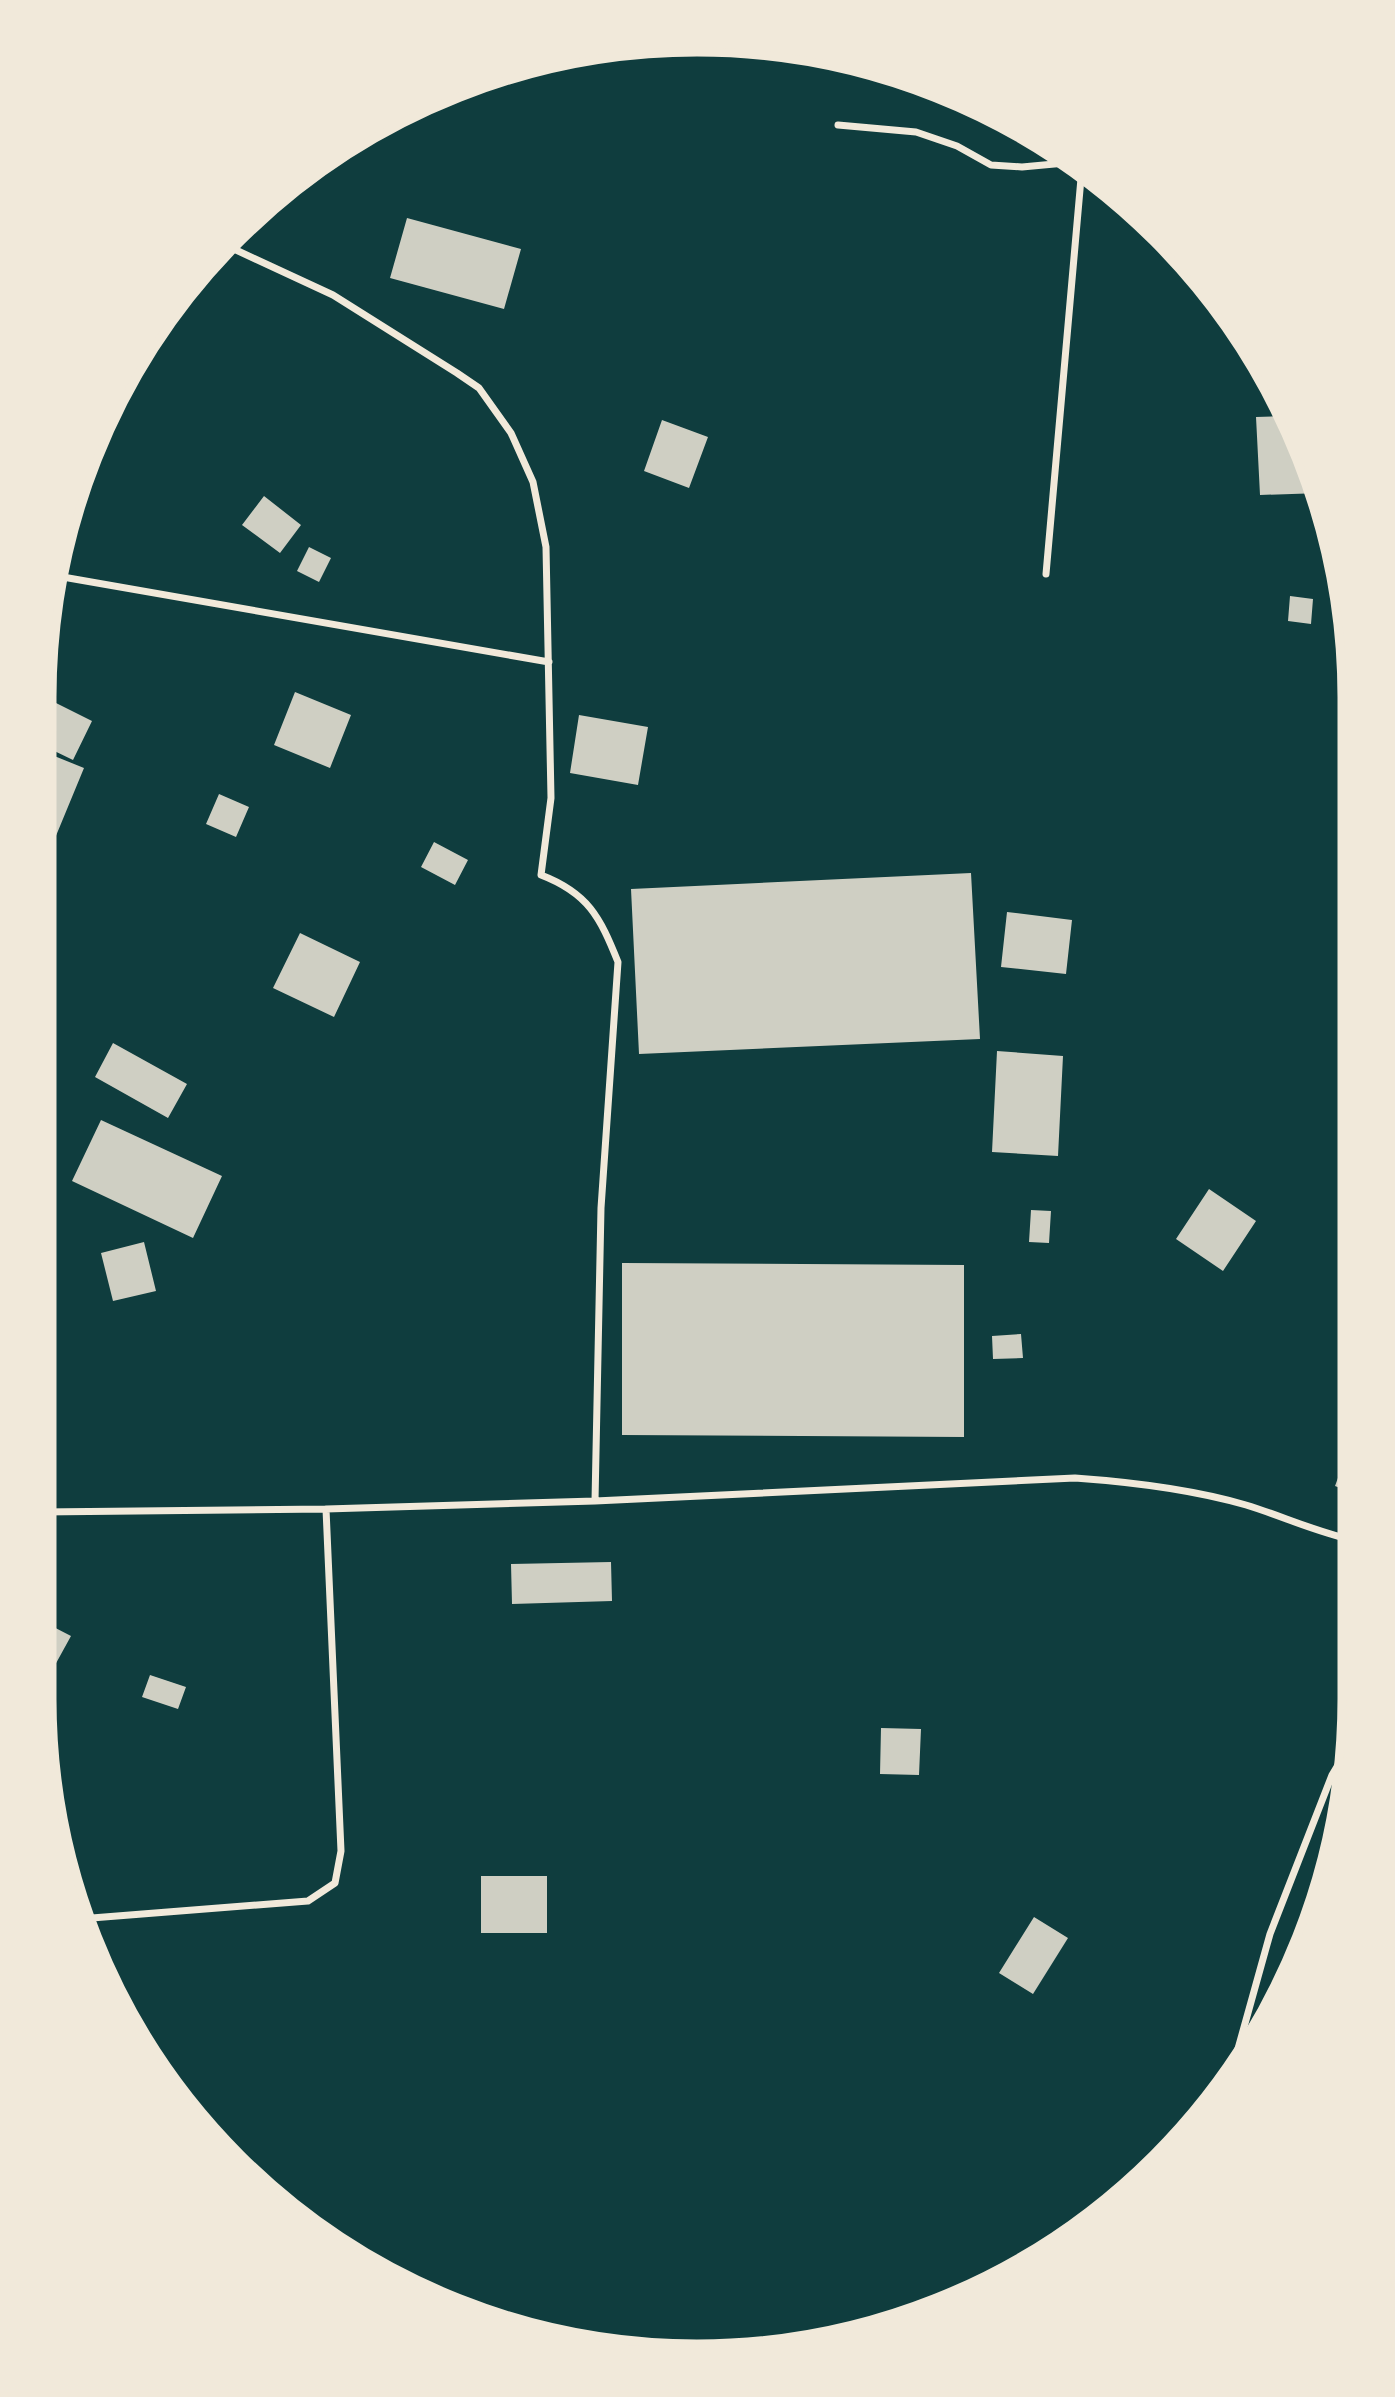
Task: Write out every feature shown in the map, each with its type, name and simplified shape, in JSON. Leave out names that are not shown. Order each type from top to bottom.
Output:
[{"type":"street","points":[[838,125],[916,132],[957,146],[991,165],[1022,167],[1059,164]]},
{"type":"street","points":[[1046,574],[1081,179]]},
{"type":"street","points":[[234,249],[333,295],[479,388],[511,433],[533,482],[546,547],[549,662],[551,798],[541,875],[568,885],[590,905],[605,930],[618,962],[601,1208],[595,1501]]},
{"type":"street","points":[[64,577],[549,662]]},
{"type":"street","points":[[52,1512],[326,1509],[595,1501],[1075,1478],[1121,1482],[1244,1505],[1324,1534],[1342,1538]]},
{"type":"street","points":[[91,1918],[308,1901],[335,1883],[341,1852],[326,1509]]},
{"type":"street","points":[[1235,2056],[1253,1987],[1284,1896],[1339,1763]]},
{"type":"building","points":[[407,218],[521,249],[504,309],[390,278]]},
{"type":"building","points":[[1278,416],[1309,493],[1260,495],[1256,417]]},
{"type":"building","points":[[662,420],[708,437],[689,488],[644,471]]},
{"type":"building","points":[[264,496],[301,525],[280,553],[242,525]]},
{"type":"building","points":[[309,547],[331,558],[319,582],[297,571]]},
{"type":"building","points":[[1290,596],[1313,599],[1311,624],[1288,621]]},
{"type":"building","points":[[295,692],[351,715],[330,768],[274,745]]},
{"type":"building","points":[[52,701],[92,721],[73,760],[52,750]]},
{"type":"building","points":[[579,715],[648,727],[638,785],[570,773]]},
{"type":"building","points":[[52,755],[84,768],[52,845]]},
{"type":"building","points":[[219,794],[249,807],[236,837],[206,824]]},
{"type":"building","points":[[434,842],[468,860],[455,885],[421,867]]},
{"type":"building","points":[[971,873],[980,1039],[639,1054],[631,889]]},
{"type":"building","points":[[1007,912],[1072,920],[1066,974],[1001,967]]},
{"type":"building","points":[[300,933],[360,962],[334,1017],[273,988]]},
{"type":"building","points":[[113,1043],[187,1084],[168,1118],[95,1077]]},
{"type":"building","points":[[997,1051],[1063,1056],[1058,1156],[992,1152]]},
{"type":"building","points":[[101,1120],[222,1176],[193,1238],[72,1181]]},
{"type":"building","points":[[1209,1189],[1256,1221],[1223,1271],[1176,1239]]},
{"type":"building","points":[[1031,1210],[1051,1211],[1049,1243],[1029,1242]]},
{"type":"building","points":[[144,1242],[156,1291],[113,1301],[101,1253]]},
{"type":"building","points":[[622,1263],[964,1265],[964,1437],[622,1435]]},
{"type":"building","points":[[1021,1334],[1023,1358],[993,1359],[992,1336]]},
{"type":"building","points":[[1342,1467],[1342,1489],[1335,1486]]},
{"type":"building","points":[[611,1562],[612,1601],[512,1604],[511,1564]]},
{"type":"building","points":[[52,1626],[71,1636],[52,1671]]},
{"type":"building","points":[[150,1675],[186,1687],[178,1709],[142,1697]]},
{"type":"building","points":[[881,1728],[921,1729],[919,1775],[880,1774]]},
{"type":"building","points":[[481,1876],[547,1876],[547,1933],[481,1933]]},
{"type":"building","points":[[1034,1917],[1068,1938],[1033,1994],[999,1973]]}]
